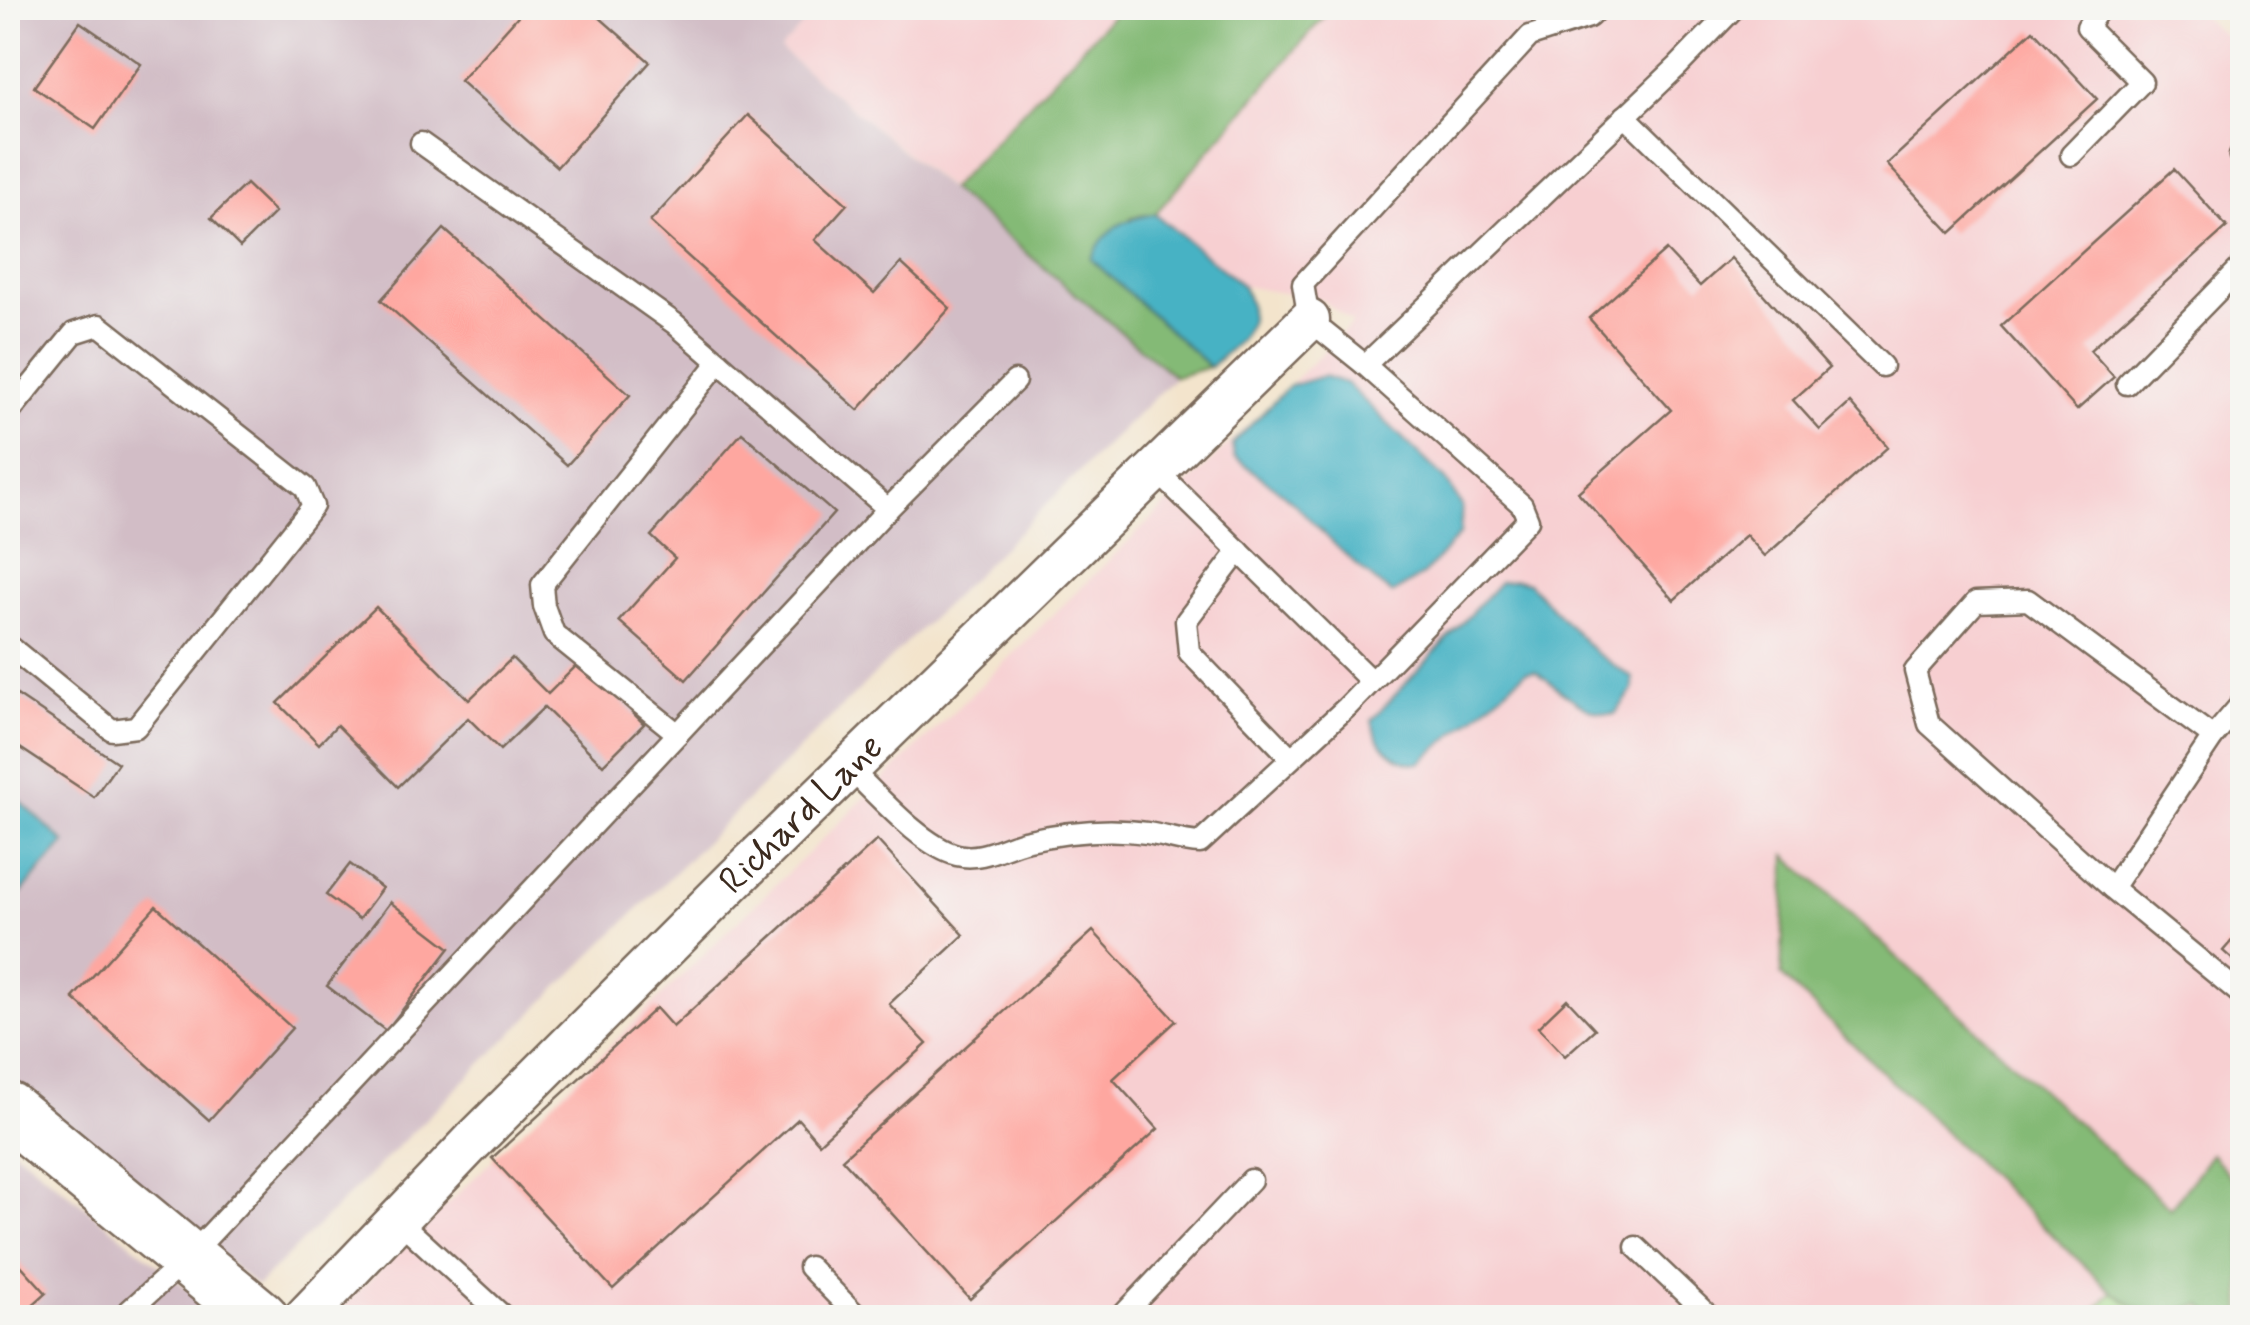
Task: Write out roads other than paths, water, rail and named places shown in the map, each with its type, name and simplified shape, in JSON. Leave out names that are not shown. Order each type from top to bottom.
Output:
[{"type":"street","name":"Richard Lane","points":[[304,1318],[473,1140],[1310,320]]},
{"type":"street","points":[[8,1110],[260,1318]]},
{"type":"lane","points":[[849,768],[927,839],[957,855],[984,856],[1004,846],[1056,834],[1092,831],[1149,833],[1174,842],[1200,843],[1371,682],[1528,520],[1522,506],[1310,320],[1302,284],[1530,36],[1590,16],[1598,8]]},
{"type":"lane","points":[[1364,365],[1734,8]]},
{"type":"lane","points":[[2070,154],[2142,82],[2088,27],[2100,8]]},
{"type":"lane","points":[[1625,116],[1882,366]]},
{"type":"lane","points":[[421,143],[674,324],[888,509]]},
{"type":"lane","points":[[2127,384],[2242,266]]},
{"type":"lane","points":[[8,414],[74,333],[99,324],[305,487],[313,506],[136,727],[112,730],[8,646]]},
{"type":"lane","points":[[678,734],[554,634],[544,606],[542,585],[719,362]]},
{"type":"lane","points":[[121,1318],[190,1258],[888,509],[1015,381]]},
{"type":"lane","points":[[1156,470],[1371,682]]},
{"type":"lane","points":[[1238,551],[1186,621],[1189,652],[1291,758]]},
{"type":"lane","points":[[2213,737],[2028,600],[1976,602],[1915,671],[1929,724],[2112,888],[2242,995]]},
{"type":"lane","points":[[2112,888],[2213,737],[2242,703]]},
{"type":"lane","points":[[1120,1318],[1251,1180]]},
{"type":"lane","points":[[398,1220],[504,1318]]},
{"type":"lane","points":[[1636,1247],[1711,1318]]},
{"type":"lane","points":[[809,1267],[859,1318]]},
{"type":"water","points":[[1155,214],[1243,286],[1250,305],[1250,323],[1240,340],[1210,367],[1091,259],[1102,240],[1116,227]]},
{"type":"water","points":[[1323,376],[1346,383],[1446,480],[1462,506],[1460,534],[1424,574],[1392,594],[1286,496],[1234,457],[1232,444],[1289,386]]},
{"type":"water","points":[[1500,582],[1528,583],[1596,653],[1633,678],[1633,690],[1615,714],[1604,713],[1572,699],[1535,671],[1526,672],[1420,763],[1394,756],[1382,744],[1372,720]]},
{"type":"water","points":[[8,790],[65,843],[8,908]]}]
